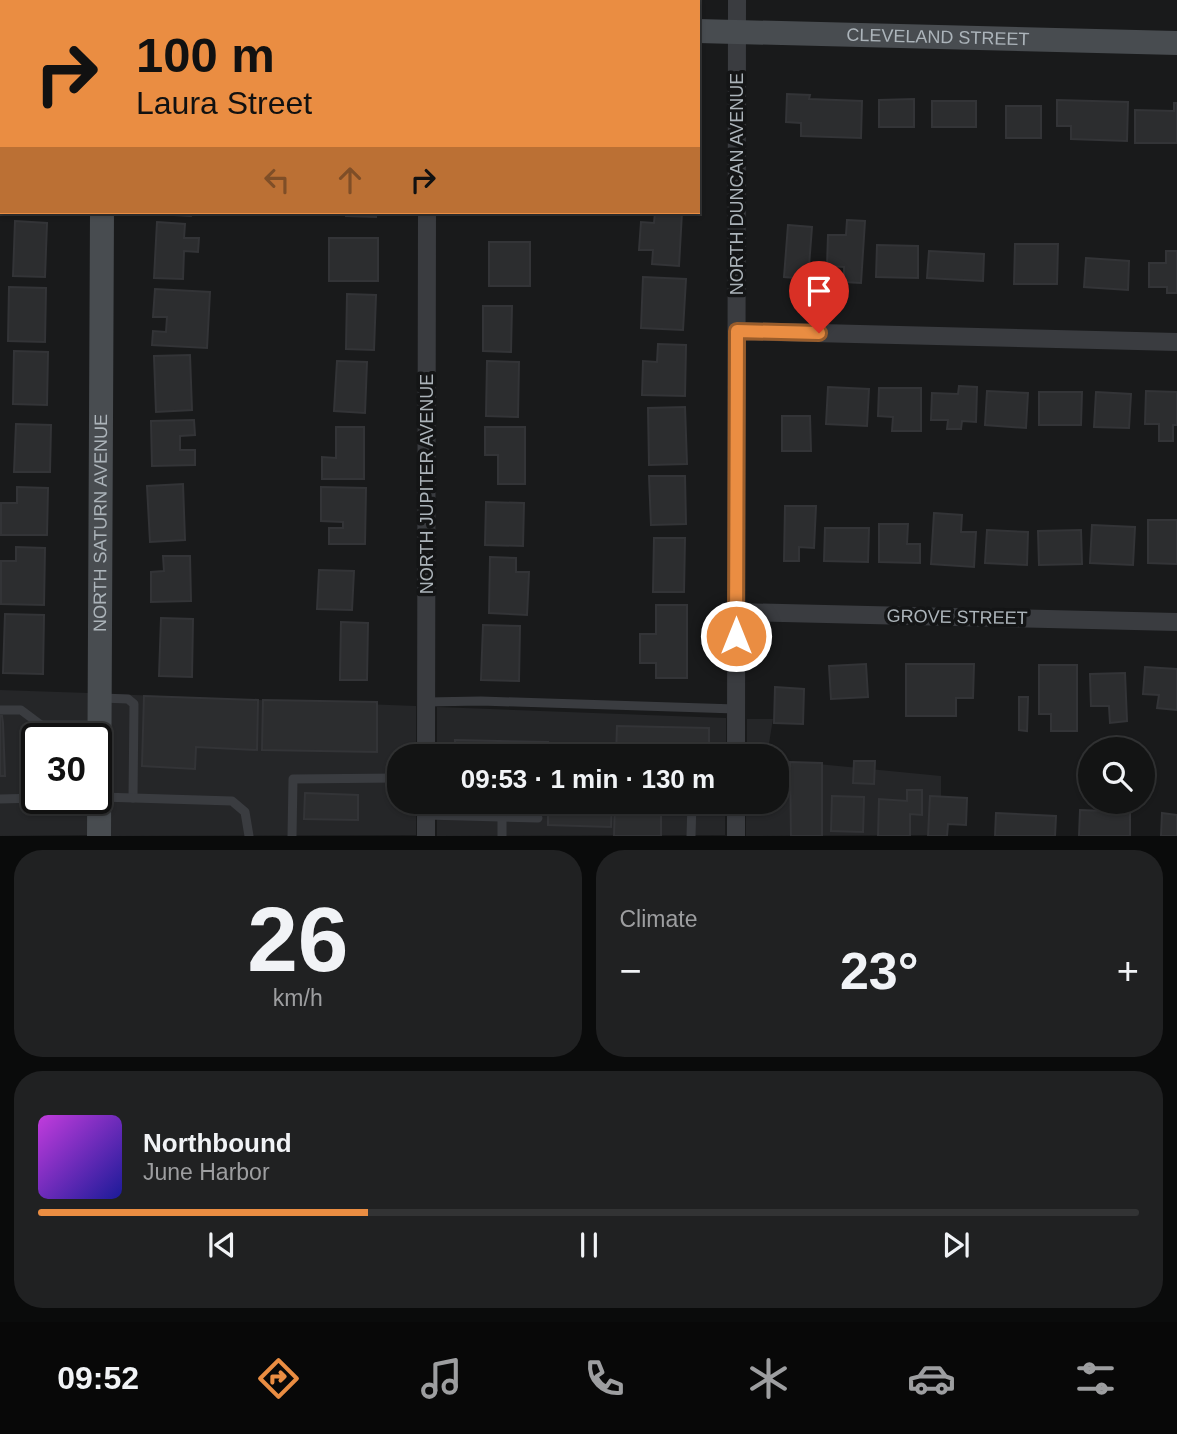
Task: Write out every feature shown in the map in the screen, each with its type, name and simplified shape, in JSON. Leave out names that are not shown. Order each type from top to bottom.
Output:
[{"type":"street","name":"NORTH DUNCAN AVENUE","points":[[736,744],[737,0]]},
{"type":"street","name":"CLEVELAND STREET","points":[[700,31],[1177,43]]},
{"type":"street","name":"NORTH SATURN AVENUE","points":[[100,723],[102,214]]},
{"type":"street","name":"NORTH JUPITER AVENUE","points":[[426,744],[427,214]]},
{"type":"street","points":[[737,331],[1177,342]]},
{"type":"street","name":"GROVE STREET","points":[[736,612],[1177,622]]},
{"type":"street","name":"NORTH SATURN AVENUE","points":[[99,835],[100,814]]},
{"type":"street","points":[[426,814],[426,835]]},
{"type":"street","points":[[736,814],[736,835]]},
{"type":"lane","points":[[100,698],[128,699],[134,704],[133,798]]},
{"type":"lane","points":[[426,702],[736,709]]},
{"type":"lane","points":[[0,710],[20,710],[40,723]]},
{"type":"lane","points":[[292,835],[293,779],[387,778]]},
{"type":"lane","points":[[112,797],[232,801],[245,812],[249,835]]},
{"type":"lane","points":[[0,799],[21,798]]},
{"type":"lane","points":[[477,814],[538,818]]},
{"type":"lane","points":[[691,835],[692,814]]},
{"type":"lane","points":[[502,817],[502,835]]},
{"type":"shaded area","points":[[0,690],[89,693],[89,723],[21,723],[21,814],[89,814],[88,835],[0,836]]},
{"type":"shaded area","points":[[110,694],[416,706],[416,744],[387,744],[387,814],[416,814],[416,835],[109,836],[109,814],[112,814],[112,723],[110,723]]},
{"type":"shaded area","points":[[437,707],[726,718],[726,744],[437,744]]},
{"type":"shaded area","points":[[747,719],[773,719],[769,744],[747,744]]},
{"type":"shaded area","points":[[789,761],[941,776],[941,835],[746,836],[746,814],[789,814]]},
{"type":"shaded area","points":[[437,814],[725,814],[725,835],[437,836]]},
{"type":"building","points":[[787,94],[810,95],[809,99],[862,101],[861,138],[801,136],[801,123],[786,122]]},
{"type":"building","points":[[914,99],[914,127],[879,127],[879,100]]},
{"type":"building","points":[[1057,100],[1128,102],[1127,141],[1071,139],[1071,126],[1057,126]]},
{"type":"building","points":[[932,101],[976,101],[976,127],[932,127]]},
{"type":"building","points":[[1174,103],[1177,103],[1177,143],[1135,143],[1135,110],[1174,111]]},
{"type":"building","points":[[1006,106],[1041,106],[1041,138],[1006,138]]},
{"type":"building","points":[[155,214],[192,214],[191,216]]},
{"type":"building","points":[[346,214],[376,214],[376,217]]},
{"type":"building","points":[[655,214],[682,214],[679,266],[652,264],[653,250],[639,250],[641,222],[654,223]]},
{"type":"building","points":[[847,220],[865,221],[861,283],[844,282],[844,267],[827,266],[828,235],[846,235]]},
{"type":"building","points":[[15,221],[47,223],[45,277],[13,276]]},
{"type":"building","points":[[157,222],[185,224],[184,238],[199,238],[198,252],[184,251],[183,279],[154,278]]},
{"type":"building","points":[[788,225],[812,227],[808,279],[784,277]]},
{"type":"building","points":[[329,238],[378,238],[378,281],[329,281]]},
{"type":"building","points":[[489,242],[530,242],[530,286],[489,286]]},
{"type":"building","points":[[1015,244],[1058,244],[1057,284],[1014,284]]},
{"type":"building","points":[[877,245],[918,246],[918,278],[876,277]]},
{"type":"building","points":[[929,251],[984,254],[983,281],[927,278]]},
{"type":"building","points":[[1166,251],[1177,251],[1177,293],[1167,293],[1167,287],[1149,287],[1149,263],[1166,263]]},
{"type":"building","points":[[1086,258],[1129,261],[1128,290],[1084,287]]},
{"type":"building","points":[[643,277],[686,279],[683,330],[641,328]]},
{"type":"building","points":[[9,287],[46,288],[45,342],[8,341]]},
{"type":"building","points":[[155,289],[210,292],[207,348],[152,345],[153,331],[166,332],[167,317],[153,317]]},
{"type":"building","points":[[347,294],[376,295],[374,350],[346,349]]},
{"type":"building","points":[[483,306],[512,306],[511,352],[483,351]]},
{"type":"building","points":[[658,344],[686,345],[685,396],[642,395],[643,361],[657,362]]},
{"type":"building","points":[[14,351],[48,352],[47,405],[13,404]]},
{"type":"building","points":[[190,355],[192,410],[156,412],[154,356]]},
{"type":"building","points":[[337,361],[367,362],[365,413],[334,411]]},
{"type":"building","points":[[487,361],[519,362],[518,417],[486,416]]},
{"type":"building","points":[[959,386],[977,387],[976,422],[962,421],[961,429],[947,429],[948,420],[931,420],[932,393],[958,394]]},
{"type":"building","points":[[828,387],[869,389],[867,426],[826,424]]},
{"type":"building","points":[[879,388],[921,388],[921,431],[892,431],[893,417],[878,416]]},
{"type":"building","points":[[987,391],[1028,393],[1026,428],[985,425]]},
{"type":"building","points":[[1146,391],[1177,392],[1177,425],[1173,425],[1173,441],[1159,441],[1159,424],[1145,424]]},
{"type":"building","points":[[1039,392],[1082,392],[1081,425],[1039,425]]},
{"type":"building","points":[[1096,392],[1131,394],[1129,428],[1094,427]]},
{"type":"building","points":[[685,407],[687,464],[649,465],[648,408]]},
{"type":"building","points":[[782,416],[810,416],[811,451],[782,451]]},
{"type":"building","points":[[194,420],[195,435],[180,436],[180,450],[195,450],[195,465],[152,466],[151,421]]},
{"type":"building","points":[[16,424],[51,425],[50,472],[14,472]]},
{"type":"building","points":[[336,427],[364,427],[364,479],[322,479],[322,457],[336,458]]},
{"type":"building","points":[[485,427],[525,427],[525,484],[498,484],[498,455],[485,455]]},
{"type":"building","points":[[649,476],[685,476],[686,524],[651,525]]},
{"type":"building","points":[[183,484],[185,540],[150,542],[147,486]]},
{"type":"building","points":[[17,487],[48,488],[47,535],[1,535],[1,503],[17,503]]},
{"type":"building","points":[[321,487],[366,488],[365,544],[329,544],[329,528],[343,528],[343,522],[321,521]]},
{"type":"building","points":[[486,502],[524,503],[523,546],[485,545]]},
{"type":"building","points":[[785,506],[816,506],[814,548],[799,547],[799,561],[784,561]]},
{"type":"building","points":[[934,513],[962,515],[961,532],[976,532],[974,567],[931,564]]},
{"type":"building","points":[[1148,520],[1177,520],[1177,564],[1148,563]]},
{"type":"building","points":[[879,524],[908,524],[907,544],[920,544],[920,563],[879,562]]},
{"type":"building","points":[[1092,525],[1135,527],[1133,565],[1090,563]]},
{"type":"building","points":[[825,528],[869,528],[868,562],[824,561]]},
{"type":"building","points":[[987,530],[1028,532],[1027,565],[985,563]]},
{"type":"building","points":[[1081,530],[1082,564],[1039,565],[1038,531]]},
{"type":"building","points":[[654,538],[685,538],[684,592],[653,592]]},
{"type":"building","points":[[16,547],[45,548],[44,605],[1,604],[1,561],[16,561]]},
{"type":"building","points":[[163,556],[190,556],[191,601],[151,602],[151,572],[164,571]]},
{"type":"building","points":[[490,557],[516,558],[516,572],[529,572],[527,615],[489,613]]},
{"type":"building","points":[[319,570],[354,571],[352,610],[317,609]]},
{"type":"building","points":[[656,605],[687,605],[687,678],[656,678],[656,663],[640,663],[640,634],[656,634]]},
{"type":"building","points":[[5,614],[44,615],[43,674],[3,673]]},
{"type":"building","points":[[161,618],[193,619],[192,677],[159,676]]},
{"type":"building","points":[[341,622],[368,623],[367,680],[340,680]]},
{"type":"building","points":[[483,625],[520,626],[519,681],[481,680]]},
{"type":"building","points":[[866,664],[868,697],[831,699],[829,666]]},
{"type":"building","points":[[906,664],[974,664],[973,698],[956,698],[956,716],[906,716]]},
{"type":"building","points":[[1039,665],[1077,665],[1077,731],[1051,731],[1051,714],[1039,714]]},
{"type":"building","points":[[1145,667],[1177,669],[1177,710],[1157,708],[1159,695],[1143,694]]},
{"type":"building","points":[[1125,673],[1127,721],[1110,723],[1109,706],[1091,706],[1090,674]]},
{"type":"building","points":[[775,687],[804,689],[803,724],[774,723]]},
{"type":"building","points":[[144,696],[258,700],[257,750],[196,747],[195,769],[142,766]]},
{"type":"building","points":[[1019,697],[1028,697],[1027,731],[1019,730]]},
{"type":"building","points":[[263,700],[377,702],[377,752],[262,750]]},
{"type":"building","points":[[0,716],[3,723],[5,776],[0,776]]},
{"type":"building","points":[[617,726],[709,728],[709,744],[616,744]]},
{"type":"building","points":[[455,740],[548,742],[548,744],[455,744]]},
{"type":"building","points":[[854,761],[875,761],[874,784],[853,783]]},
{"type":"building","points":[[790,762],[822,763],[822,836],[791,836]]},
{"type":"building","points":[[907,790],[922,790],[922,815],[910,814],[910,836],[878,836],[879,799],[907,801]]},
{"type":"building","points":[[305,793],[358,795],[358,820],[304,819]]},
{"type":"building","points":[[832,796],[864,797],[863,832],[831,831]]},
{"type":"building","points":[[930,796],[967,798],[966,825],[948,824],[947,836],[928,836]]},
{"type":"building","points":[[996,813],[1056,816],[1055,836],[995,836]]},
{"type":"building","points":[[1162,813],[1177,815],[1177,836],[1161,836]]},
{"type":"building","points":[[548,814],[612,814],[611,827],[548,825]]},
{"type":"building","points":[[615,814],[661,814],[661,836],[614,836]]},
{"type":"building","points":[[1080,814],[1130,814],[1130,836],[1079,836]]},
{"type":"route","points":[[736,636],[737,331],[819,333]]}]
